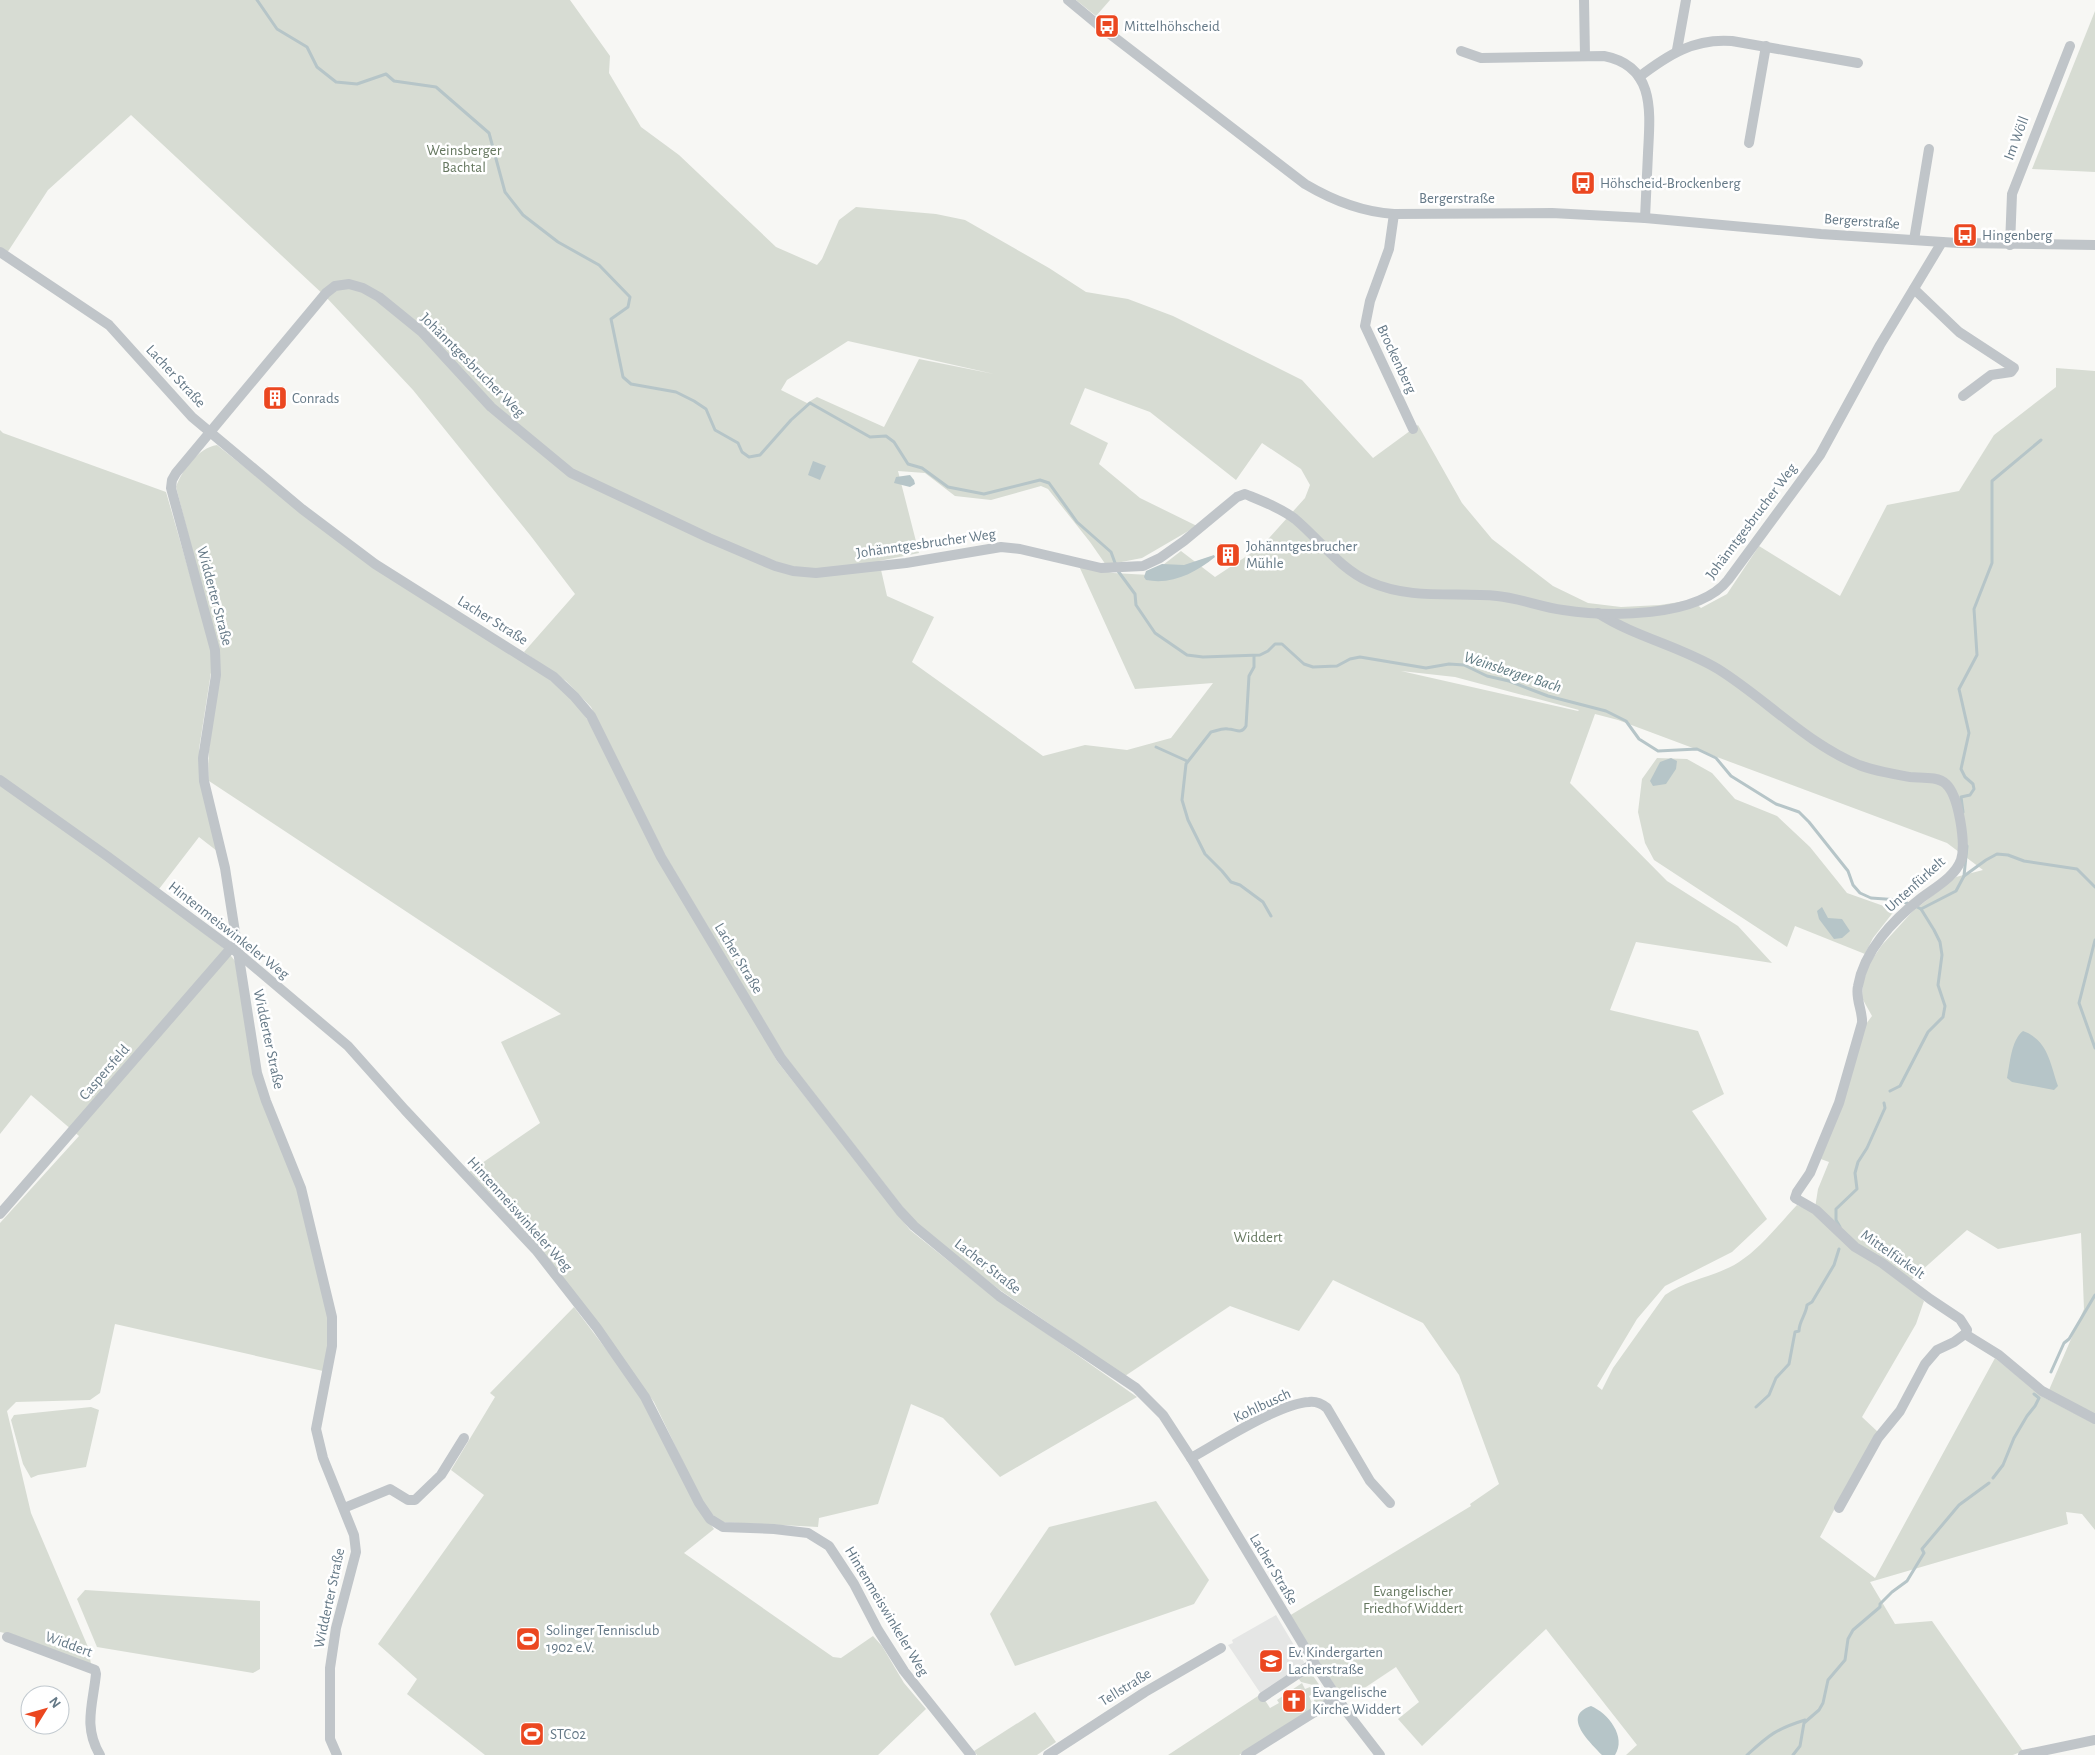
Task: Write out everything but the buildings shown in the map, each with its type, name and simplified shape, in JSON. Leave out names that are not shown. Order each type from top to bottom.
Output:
[{"type":"street","name":"Bergerstraße","points":[[1068,0],[1305,184],[1350,205],[1371,211],[1394,214],[1552,213],[1645,218],[1942,242],[2010,245],[2095,245]]},
{"type":"street","points":[[1584,0],[1585,56]]},
{"type":"street","points":[[1677,50],[1686,0]]},
{"type":"street","points":[[1639,77],[1677,50],[1701,42],[1722,40],[1858,63]]},
{"type":"street","points":[[1749,143],[1766,46]]},
{"type":"street","name":"Im Wöll","points":[[2010,245],[2012,194],[2070,46]]},
{"type":"street","points":[[1461,51],[1481,58],[1585,56],[1614,59],[1628,67],[1639,77],[1647,91],[1650,106],[1645,218]]},
{"type":"street","name":"Bergerstraße","points":[[1914,240],[1930,149]]},
{"type":"street","name":"Brockenberg","points":[[1394,214],[1390,248],[1370,301],[1365,326],[1413,429]]},
{"type":"street","name":"Johänntgesbrucher Weg","points":[[210,433],[326,293],[335,286],[349,284],[363,288],[378,297],[414,325],[491,407],[571,473],[709,538],[775,566],[793,571],[816,573],[906,563],[1001,547],[1020,549],[1092,566],[1110,568],[1143,566],[1160,558],[1184,542],[1237,497],[1245,494],[1286,513],[1302,525],[1349,569],[1383,587],[1417,594],[1500,596],[1562,610],[1598,613],[1648,612],[1679,608],[1708,597],[1724,585],[1820,455],[1880,345],[1942,242]]},
{"type":"street","name":"Lacher Straße","points":[[0,252],[109,325],[175,400],[210,433],[302,509],[375,564],[554,677],[574,696],[591,716],[661,857],[781,1058],[900,1212],[914,1226],[1000,1296],[1144,1395],[1163,1415],[1314,1662],[1337,1698],[1380,1755]]},
{"type":"street","points":[[1914,289],[1959,332],[2014,368],[2011,372],[1991,375],[1963,396]]},
{"type":"street","name":"Widderter Straße","points":[[210,433],[176,473],[172,480],[171,488],[212,636],[217,662],[204,743],[204,774],[225,868],[234,951],[257,1073],[301,1188],[332,1312],[334,1330],[332,1346],[316,1429],[321,1453],[354,1535],[356,1552],[336,1628],[330,1668],[330,1739],[337,1755]]},
{"type":"street","name":"Untenfürkelt","points":[[1598,613],[1614,623],[1672,646],[1716,668],[1817,742],[1846,759],[1876,771],[1934,779],[1945,783],[1952,792],[1963,837],[1959,865],[1952,874],[1904,912],[1882,937],[1865,964],[1857,989],[1862,1024],[1854,1052],[1839,1104],[1810,1173],[1797,1192],[1795,1198],[1797,1200]]},
{"type":"street","name":"Hintenmeiswinkeler Weg","points":[[0,780],[234,951],[348,1046],[536,1250],[598,1328],[636,1383],[699,1503],[710,1519],[727,1527],[808,1533],[829,1546],[854,1584],[878,1630],[901,1666],[971,1755]]},
{"type":"street","name":"Caspersfeld","points":[[0,1214],[234,951]]},
{"type":"street","name":"Mittelfürkelt","points":[[1797,1200],[1816,1210],[1855,1247],[1889,1268],[1960,1319],[1966,1326],[1965,1334],[1999,1355],[2042,1391],[2095,1419]]},
{"type":"street","points":[[1839,1508],[1878,1438],[1900,1411],[1924,1364],[1937,1350],[1965,1334]]},
{"type":"street","name":"Kohlbusch","points":[[1191,1458],[1279,1411],[1304,1402],[1314,1402],[1327,1408],[1370,1481],[1390,1502]]},
{"type":"street","points":[[344,1508],[390,1489],[408,1500],[415,1500],[441,1475],[464,1438]]},
{"type":"street","name":"Widdert","points":[[7,1637],[95,1670],[94,1693],[89,1714],[93,1741],[100,1755]]},
{"type":"street","name":"Tellstraße","points":[[1048,1755],[1154,1687],[1221,1648]]},
{"type":"street","points":[[1263,1697],[1314,1662]]},
{"type":"street","points":[[1246,1755],[1337,1698]]},
{"type":"street","points":[[2023,1755],[2095,1740]]},
{"type":"shaded area","points":[[813,461],[826,466],[820,480],[808,475]]},
{"type":"shaded area","points":[[910,475],[915,484],[910,487],[894,483],[896,477]]},
{"type":"shaded area","points":[[1214,555],[1215,557],[1191,573],[1174,579],[1156,581],[1146,580],[1144,577],[1146,571],[1162,564],[1184,565]]},
{"type":"shaded area","points":[[1671,758],[1677,761],[1676,769],[1666,784],[1653,786],[1650,781],[1660,762]]},
{"type":"shaded area","points":[[1822,907],[1828,918],[1842,919],[1850,931],[1842,938],[1834,939],[1819,919],[1817,911]]},
{"type":"shaded area","points":[[2023,1031],[2038,1040],[2047,1053],[2058,1086],[2054,1090],[2012,1082],[2007,1078],[2013,1046]]},
{"type":"shaded area","name":"Ev. Kindergarten Lacherstraße","points":[[1276,1615],[1307,1667],[1263,1697],[1228,1645],[1233,1643],[1232,1640]]},
{"type":"shaded area","points":[[1591,1706],[1604,1714],[1614,1726],[1619,1741],[1615,1755],[1602,1755],[1581,1729],[1578,1716],[1582,1710]]},
{"type":"green space","points":[[0,0],[570,0],[610,56],[609,73],[641,127],[679,155],[776,247],[817,265],[822,259],[839,220],[856,207],[936,214],[965,220],[1049,268],[1086,292],[1128,299],[1173,316],[1302,380],[1373,458],[1418,425],[1462,503],[1492,539],[1553,586],[1588,603],[1621,607],[1660,605],[1692,600],[1701,608],[1727,594],[1759,546],[1840,596],[1887,505],[1959,491],[1994,435],[2056,387],[2056,368],[2095,371],[2095,1415],[2049,1390],[2084,1309],[2081,1233],[1998,1249],[1967,1230],[1911,1280],[1851,1240],[1815,1208],[1818,1189],[1829,1162],[1818,1158],[1866,1024],[1872,1016],[1862,998],[1863,982],[1869,964],[1882,945],[1913,911],[1956,877],[1983,870],[1947,843],[1618,720],[1595,714],[1570,783],[1667,881],[1738,926],[1772,963],[1636,942],[1610,1010],[1698,1031],[1724,1094],[1692,1111],[1767,1219],[1732,1252],[1665,1286],[1637,1319],[1597,1386],[1602,1390],[1613,1368],[1665,1295],[1683,1285],[1739,1262],[1762,1243],[1797,1205],[1811,1211],[1898,1277],[1924,1301],[1916,1324],[1862,1417],[1879,1433],[1845,1489],[1820,1537],[1875,1578],[1995,1358],[2043,1397],[2095,1424],[2095,1530],[2082,1514],[2066,1512],[2068,1524],[1870,1582],[1895,1624],[1932,1621],[2023,1751],[2013,1755],[1626,1755],[1637,1745],[1546,1629],[1422,1746],[1398,1719],[1419,1702],[1396,1667],[1345,1701],[1289,1616],[1471,1506],[1470,1504],[1499,1484],[1459,1375],[1423,1323],[1333,1280],[1299,1331],[1230,1306],[1125,1376],[997,1288],[916,1224],[785,1056],[665,855],[591,707],[566,681],[524,652],[575,594],[413,390],[326,297],[131,115],[48,190],[7,253],[0,249]],"holes":[[[848,341],[994,374],[919,359],[884,427],[817,397],[807,403],[781,390],[787,380]],[[1085,388],[1150,412],[1236,480],[1262,443],[1301,469],[1310,485],[1305,498],[1262,546],[1215,577],[1181,551],[1150,575],[1113,573],[1079,566],[1135,689],[1213,683],[1171,738],[1127,750],[1085,745],[1043,756],[912,662],[934,617],[887,596],[879,561],[919,553],[898,471],[925,473],[955,496],[991,500],[1041,486],[1048,489],[1106,565],[1142,558],[1197,526],[1140,498],[1099,464],[1108,443],[1070,424]],[[1401,671],[1455,677],[1578,711]]]},
{"type":"green space","points":[[1076,0],[1110,0],[1096,16]]},
{"type":"green space","points":[[2095,11],[2095,172],[2032,169]]},
{"type":"green space","points":[[0,430],[3,433],[166,492],[211,648],[212,666],[199,749],[217,851],[199,837],[159,889],[0,776]]},
{"type":"green space","points":[[217,445],[298,510],[547,677],[574,701],[592,726],[777,1061],[910,1230],[986,1291],[1137,1397],[1000,1477],[943,1418],[911,1404],[878,1504],[819,1518],[818,1527],[721,1522],[706,1509],[654,1402],[565,1281],[469,1172],[540,1123],[501,1042],[561,1014],[209,781],[209,750],[218,689],[220,658],[176,487],[182,474],[197,455],[203,450]]},
{"type":"green space","points":[[1657,758],[1687,759],[1712,773],[1735,799],[1777,816],[1810,847],[1847,893],[1895,910],[1873,938],[1865,954],[1795,926],[1787,947],[1654,860],[1645,843],[1638,812],[1642,779]]},
{"type":"green space","points":[[0,785],[140,884],[227,951],[235,961],[254,1076],[294,1176],[329,1311],[330,1339],[323,1371],[115,1324],[100,1393],[90,1400],[16,1402],[7,1411],[31,1513],[88,1647],[91,1664],[0,1632],[0,1223],[79,1136],[31,1095],[0,1134]]},
{"type":"green space","points":[[574,1307],[637,1390],[696,1505],[714,1529],[684,1553],[833,1657],[841,1658],[873,1636],[882,1646],[904,1683],[926,1709],[878,1755],[485,1755],[407,1694],[417,1679],[378,1644],[484,1495],[451,1470],[495,1397],[490,1393]]},
{"type":"green space","points":[[91,1407],[99,1410],[86,1467],[38,1475],[31,1478],[23,1464],[11,1420],[14,1415]]},
{"type":"green space","points":[[1156,1501],[1209,1580],[1194,1604],[1015,1666],[990,1614],[1049,1527]]},
{"type":"green space","points":[[85,1590],[260,1601],[260,1669],[253,1673],[97,1647],[77,1599]]},
{"type":"green space","points":[[1307,1667],[1331,1702],[1319,1709],[1314,1701],[1317,1686],[1301,1682],[1296,1675]]},
{"type":"green space","points":[[1302,1683],[1305,1689],[1310,1687],[1314,1693],[1309,1696],[1314,1708],[1239,1755],[1168,1755],[1261,1694],[1270,1708],[1279,1703],[1277,1700]]},
{"type":"green space","points":[[1035,1712],[1056,1742],[1037,1755],[977,1755],[974,1751]]},
{"type":"waterway","name":"Weinsberger Bach","points":[[257,0],[277,29],[307,47],[317,67],[336,82],[357,84],[386,74],[394,81],[436,87],[489,133],[505,192],[523,215],[558,242],[599,265],[630,297],[628,307],[611,319],[623,377],[631,384],[676,392],[694,401],[706,409],[715,430],[738,443],[742,452],[749,457],[760,455],[791,420],[810,403],[870,437],[886,436],[894,442],[908,464],[922,468],[948,487],[984,494],[1040,480],[1049,483],[1077,522],[1111,552],[1118,571],[1135,594],[1136,605],[1155,633],[1187,655],[1203,657],[1260,655],[1268,651],[1275,644],[1282,644],[1304,664],[1313,667],[1337,666],[1350,659],[1360,657],[1426,668],[1449,664],[1464,665],[1487,676],[1509,681],[1548,696],[1606,711],[1626,721],[1639,739],[1658,751],[1697,749],[1716,758],[1731,776],[1776,804],[1799,812],[1848,871],[1853,885],[1860,893],[1871,898],[1899,900],[1909,904]]},
{"type":"waterway","points":[[1963,812],[1961,797],[1970,795],[1974,789],[1973,784],[1965,777],[1961,769],[1969,733],[1959,689],[1977,655],[1974,609],[1992,563],[1992,481],[2041,440]]},
{"type":"waterway","points":[[1254,656],[1254,667],[1249,676],[1246,726],[1240,731],[1221,729],[1211,732],[1186,764],[1182,800],[1188,820],[1205,854],[1231,882],[1240,885],[1263,902],[1271,916]]},
{"type":"waterway","points":[[1156,747],[1187,761]]},
{"type":"waterway","points":[[1964,876],[1967,846]]},
{"type":"waterway","name":"Weinsberger Bach","points":[[1915,906],[1921,909],[1956,891],[1964,876],[1997,854],[2008,855],[2024,861],[2077,869],[2095,887]]},
{"type":"waterway","points":[[1890,1091],[1900,1086],[1928,1032],[1943,1017],[1945,1006],[1938,985],[1942,955],[1940,942],[1921,909]]},
{"type":"waterway","points":[[2095,940],[2079,1003],[2095,1048]]},
{"type":"waterway","points":[[1840,1227],[1836,1220],[1836,1209],[1857,1189],[1855,1173],[1858,1162],[1867,1148],[1885,1108],[1884,1103]]},
{"type":"waterway","points":[[1756,1407],[1769,1395],[1776,1378],[1789,1364],[1795,1332],[1799,1331],[1807,1305],[1812,1302],[1834,1265],[1839,1249]]},
{"type":"waterway","points":[[2051,1372],[2064,1343],[2069,1339],[2095,1295]]},
{"type":"waterway","points":[[1993,1478],[2003,1465],[2014,1438],[2039,1398],[2034,1394]]},
{"type":"waterway","points":[[1793,1755],[1800,1746],[1804,1723],[1819,1710],[1823,1703],[1828,1680],[1845,1660],[1848,1639],[1853,1630],[1880,1607],[1880,1604],[1892,1592],[1907,1581],[1924,1553],[1922,1549],[1959,1505],[1989,1483]]},
{"type":"waterway","points":[[1747,1755],[1773,1733],[1805,1720]]},
{"type":"place","name":"Mittelhöhscheid","points":[[1107,26]]},
{"type":"place","name":"Höhscheid-Brockenberg","points":[[1583,183]]},
{"type":"place","name":"Hingenberg","points":[[1965,235]]},
{"type":"place","name":"Conrads","points":[[275,398]]},
{"type":"place","name":"Johänntgesbrucher Mühle","points":[[1228,555]]},
{"type":"place","name":"Solinger Tennisclub 1902 e.V.","points":[[528,1639]]},
{"type":"place","name":"Ev. Kindergarten Lacherstraße","points":[[1271,1661]]},
{"type":"place","name":"Evangelische Kirche Widdert","points":[[1294,1701]]},
{"type":"place","name":"STC02","points":[[532,1734]]},
{"type":"park label","name":"Weinsberger Bachtal","points":[[464,158]]},
{"type":"park label","name":"Evangelischer Friedhof Widdert","points":[[1413,1600]]}]
